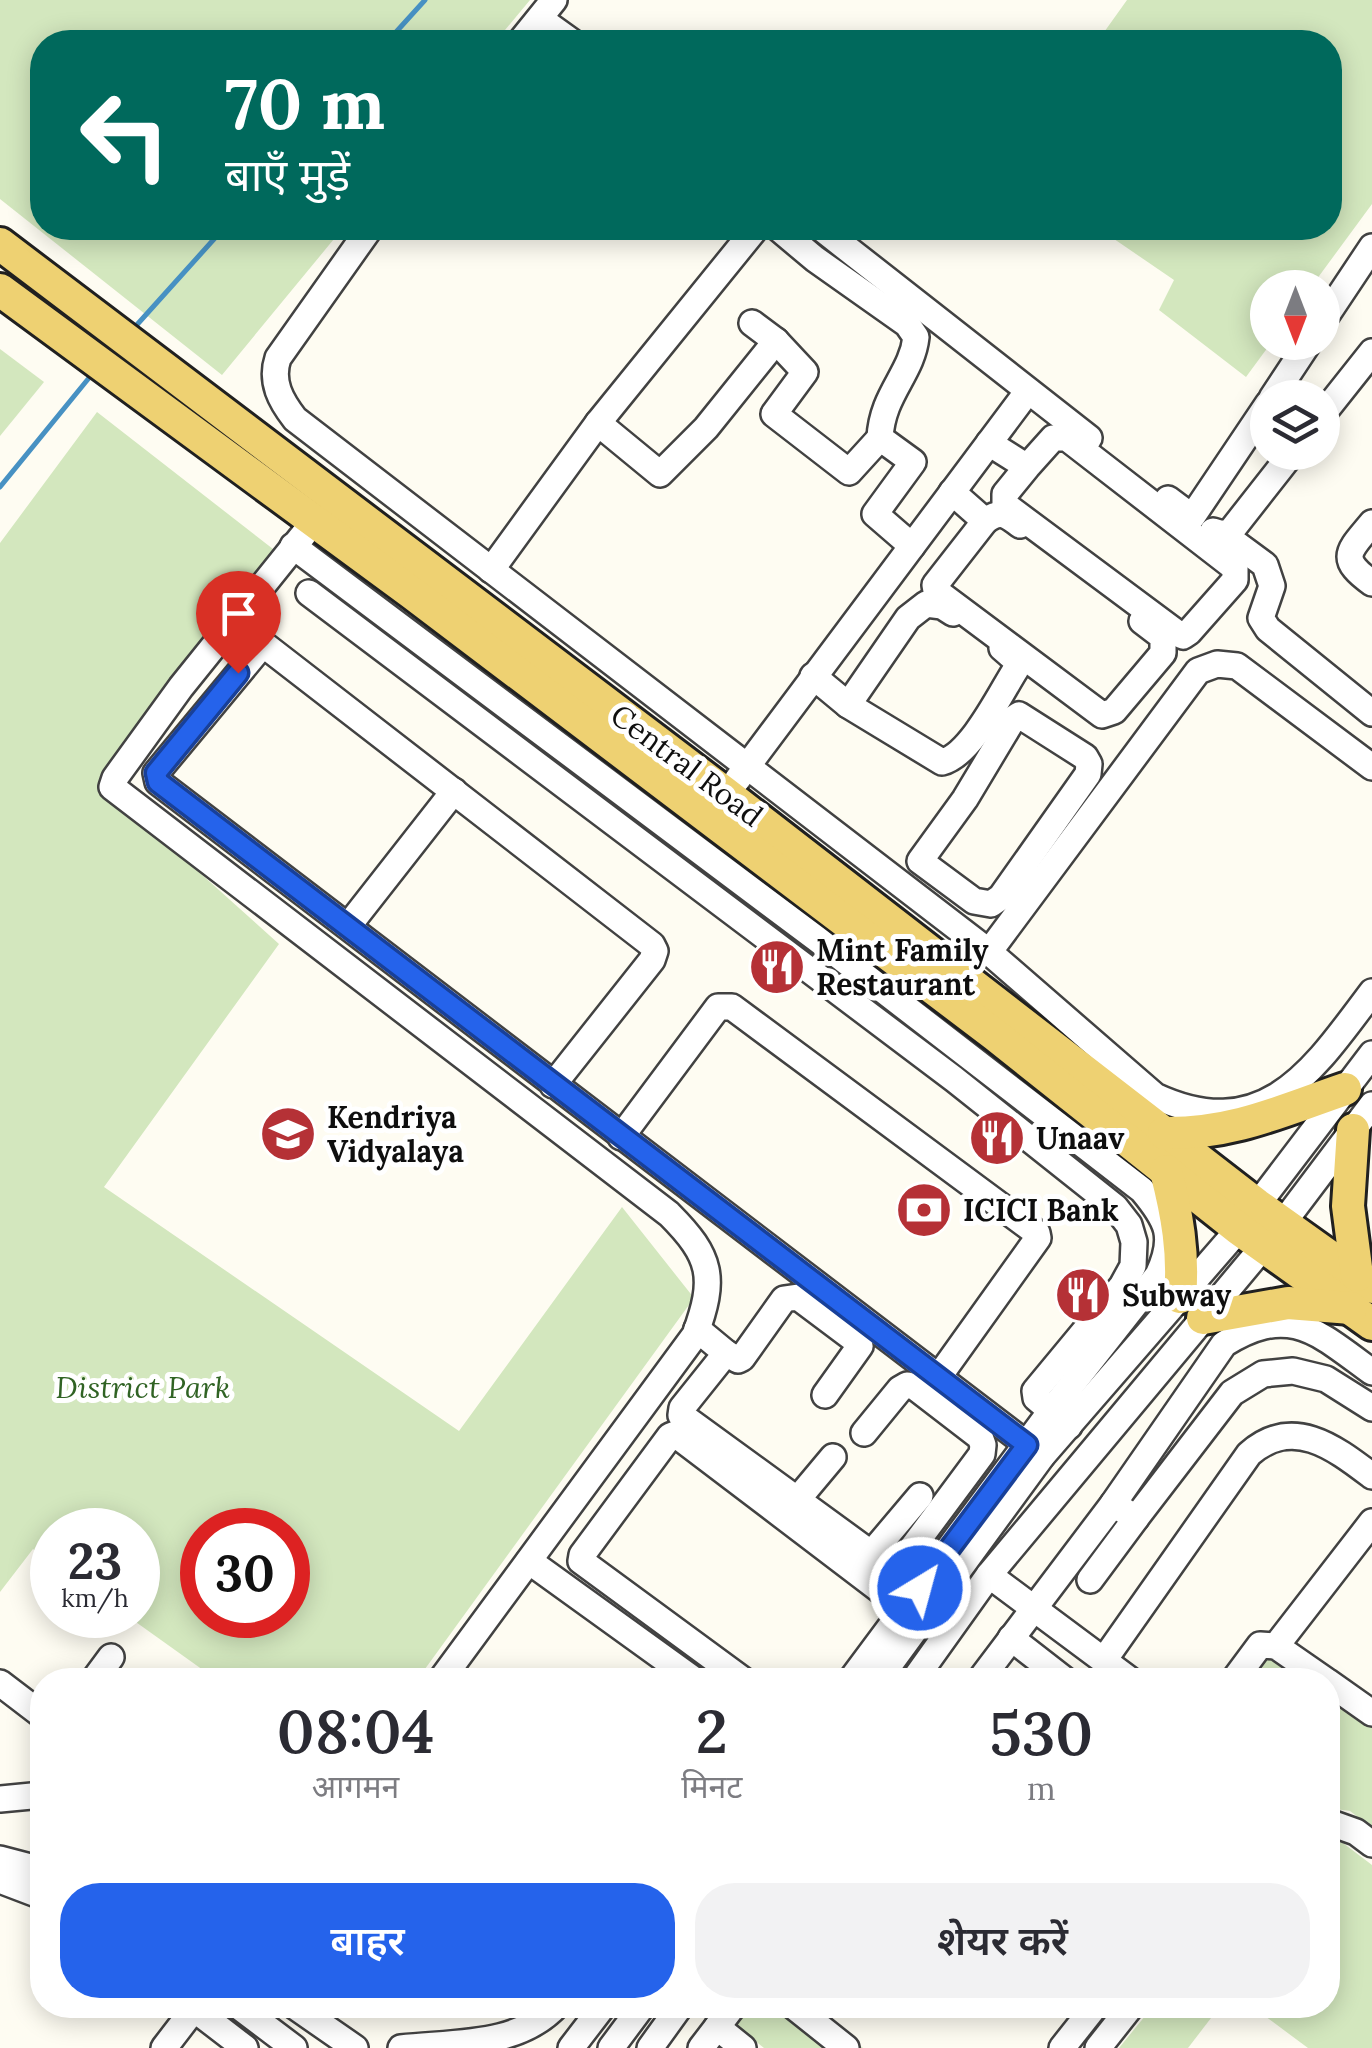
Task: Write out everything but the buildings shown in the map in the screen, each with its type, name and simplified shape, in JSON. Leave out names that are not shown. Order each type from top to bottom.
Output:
[{"type":"main road","name":"Central Road","points":[[0,244],[726,794],[1164,1132],[1261,1226]]},
{"type":"main road","name":"Central Road","points":[[0,290],[315,520],[995,1035],[1166,1171],[1261,1226],[1363,1299]]},
{"type":"main road","points":[[1164,1132],[1202,1134],[1357,1108],[1348,1206],[1363,1299],[1192,1308],[1179,1222],[1166,1171]]},
{"type":"street","points":[[530,30],[547,9],[563,30]]},
{"type":"street","points":[[362,240],[278,358],[276,384],[282,402],[295,420],[989,952],[1155,1096],[1185,1110],[1216,1113],[1256,1105],[1292,1089],[1318,1064],[1372,992]]},
{"type":"street","points":[[491,570],[598,423],[746,240]]},
{"type":"street","points":[[752,323],[776,341],[805,372],[774,414],[849,472],[880,438],[881,415],[915,352],[916,337],[907,324],[792,240]]},
{"type":"street","points":[[836,240],[1192,517],[1265,565],[1272,586],[1260,618],[1268,629],[1372,713]]},
{"type":"street","points":[[1340,295],[1372,248]]},
{"type":"street","points":[[598,423],[660,474],[706,428],[776,341]]},
{"type":"street","points":[[1340,392],[1372,352]]},
{"type":"street","points":[[726,794],[1028,392]]},
{"type":"street","points":[[1192,517],[1250,431]]},
{"type":"street","points":[[880,438],[913,462],[875,514],[935,585],[939,595],[1102,715],[1110,715],[1163,654],[1163,638],[1005,514],[984,520],[935,585]]},
{"type":"street","points":[[1052,438],[1067,438],[1235,568],[1235,580],[1190,632],[1184,636],[1178,633],[1005,505],[1005,494],[1027,467],[1052,438]]},
{"type":"street","points":[[989,443],[1027,467]]},
{"type":"street","points":[[1223,534],[1232,532],[1279,470]]},
{"type":"street","points":[[952,492],[984,520]]},
{"type":"street","points":[[384,534],[411,509]]},
{"type":"street","points":[[315,520],[181,686],[112,787],[669,1214],[696,1241],[708,1271],[708,1300],[697,1329],[676,1364],[449,1668]]},
{"type":"street","points":[[1372,523],[1351,548],[1349,559],[1352,569],[1372,583]]},
{"type":"street","points":[[294,546],[1142,1190],[1161,1212],[1168,1230],[1168,1253],[1158,1275],[1060,1418],[912,1615],[862,1668]]},
{"type":"street","points":[[309,592],[954,1079],[1116,1207],[1130,1225],[1133,1266],[1122,1286],[1037,1385],[1036,1398],[1060,1418]]},
{"type":"street","points":[[813,676],[848,705],[942,762],[952,759],[970,741],[1017,662],[942,606],[926,604],[908,618],[848,705]]},
{"type":"street","points":[[553,1085],[652,960],[655,951],[263,644],[156,773],[158,782],[350,926],[553,1085],[621,1137],[940,1375],[1035,1450]]},
{"type":"street","points":[[989,952],[1198,670],[1217,664],[1236,666],[1372,767]]},
{"type":"street","points":[[450,699],[467,678]]},
{"type":"street","points":[[902,887],[920,861],[966,799],[1013,719],[1019,716],[1089,764],[1088,774],[1001,898],[991,904],[974,901],[920,861]]},
{"type":"street","points":[[350,926],[454,791]]},
{"type":"street","points":[[733,914],[751,890]]},
{"type":"street","points":[[621,1137],[718,1007],[732,1007],[980,1190],[1037,1233],[1038,1238],[940,1375]]},
{"type":"street","points":[[923,1668],[1192,1308],[1357,1108],[1372,1054]]},
{"type":"street","points":[[1261,1226],[1357,1108]]},
{"type":"street","points":[[697,1329],[738,1360],[784,1300],[798,1297],[860,1346],[825,1394]]},
{"type":"street","points":[[1060,1418],[1192,1308]]},
{"type":"street","points":[[989,1668],[1113,1504],[1224,1344],[1270,1323],[1292,1324],[1322,1335],[1372,1372]]},
{"type":"street","points":[[726,1353],[682,1408],[681,1415],[929,1592]]},
{"type":"street","points":[[1090,1580],[1232,1393],[1264,1374],[1294,1371],[1326,1379],[1372,1408]]},
{"type":"street","points":[[864,1432],[907,1385],[967,1427],[984,1445],[982,1454],[895,1571]]},
{"type":"street","points":[[582,1555],[675,1434],[912,1615]]},
{"type":"street","points":[[1096,1654],[1258,1446],[1280,1438],[1316,1438],[1372,1476]]},
{"type":"street","points":[[797,1500],[833,1458]]},
{"type":"street","points":[[872,1554],[920,1496]]},
{"type":"street","points":[[1113,1504],[1136,1518]]},
{"type":"street","points":[[1276,1646],[1372,1522]]},
{"type":"street","points":[[551,1532],[582,1555],[585,1566],[727,1668]]},
{"type":"street","points":[[529,1562],[677,1668]]},
{"type":"street","points":[[989,1575],[1114,1668]]},
{"type":"street","points":[[884,1668],[912,1615]]},
{"type":"street","points":[[1012,1638],[1042,1668]]},
{"type":"street","points":[[1243,1668],[1260,1645],[1276,1646],[1307,1668]]},
{"type":"street","points":[[103,1668],[111,1657]]},
{"type":"street","points":[[0,1683],[30,1705]]},
{"type":"street","points":[[1340,1691],[1372,1713]]},
{"type":"street","points":[[0,1799],[30,1796]]},
{"type":"street","points":[[1340,1826],[1372,1844]]},
{"type":"street","points":[[0,1860],[30,1867]]},
{"type":"street","points":[[0,1880],[30,1891]]},
{"type":"street","points":[[164,2048],[185,2018]]},
{"type":"street","points":[[208,2018],[245,2048]]},
{"type":"street","points":[[255,2018],[294,2048]]},
{"type":"street","points":[[312,2018],[355,2048]]},
{"type":"street","points":[[401,2048],[516,2035],[545,2018]]},
{"type":"street","points":[[571,2048],[594,2018]]},
{"type":"street","points":[[612,2048],[633,2018]]},
{"type":"street","points":[[650,2048],[672,2018]]},
{"type":"street","points":[[724,2018],[709,2038],[743,2048]]},
{"type":"street","points":[[808,2018],[846,2048]]},
{"type":"street","points":[[1062,2048],[1086,2018]]},
{"type":"street","points":[[1098,2048],[1122,2018]]},
{"type":"green space","points":[[0,0],[530,0],[505,30],[30,30],[30,223],[0,199]]},
{"type":"green space","points":[[1127,0],[1372,0],[1372,204],[1323,270],[1250,270],[1250,360],[1258,360],[1246,377],[1159,310],[1174,280],[1116,240],[1342,240],[1342,30],[1106,30]]},
{"type":"green space","points":[[52,240],[333,240],[222,375]]},
{"type":"green space","points":[[0,349],[44,382],[0,436]]},
{"type":"green space","name":"District Park","points":[[97,412],[273,549],[104,787],[279,944],[104,1187],[459,1431],[622,1207],[694,1298],[426,1668],[200,1668],[158,1638],[160,1508],[30,1508],[30,1553],[0,1592],[0,543]]},
{"type":"green space","points":[[1273,1649],[1298,1668],[1260,1668]]},
{"type":"green space","points":[[1340,1699],[1372,1723],[1372,1828],[1350,1811],[1340,1810]]},
{"type":"green space","points":[[1340,1843],[1343,1843],[1372,1865],[1372,2048],[1308,2048],[1268,2018],[1340,2018]]},
{"type":"green space","points":[[737,2018],[823,2018],[863,2048],[764,2048],[733,2023]]},
{"type":"green space","points":[[1143,2018],[1211,2018],[1188,2048],[1119,2048]]},
{"type":"waterway","points":[[398,30],[425,0]]},
{"type":"waterway","points":[[134,328],[213,240]]},
{"type":"waterway","points":[[0,487],[93,373]]},
{"type":"place","name":"Mint Family Restaurant","points":[[777,967]]},
{"type":"place","name":"Kendriya Vidyalaya","points":[[288,1134]]},
{"type":"place","name":"Unaav","points":[[997,1138]]},
{"type":"place","name":"ICICI Bank","points":[[924,1210]]},
{"type":"place","name":"Subway","points":[[1083,1295]]},
{"type":"route","points":[[238,673],[156,773],[158,782],[1027,1445],[920,1588]]}]
